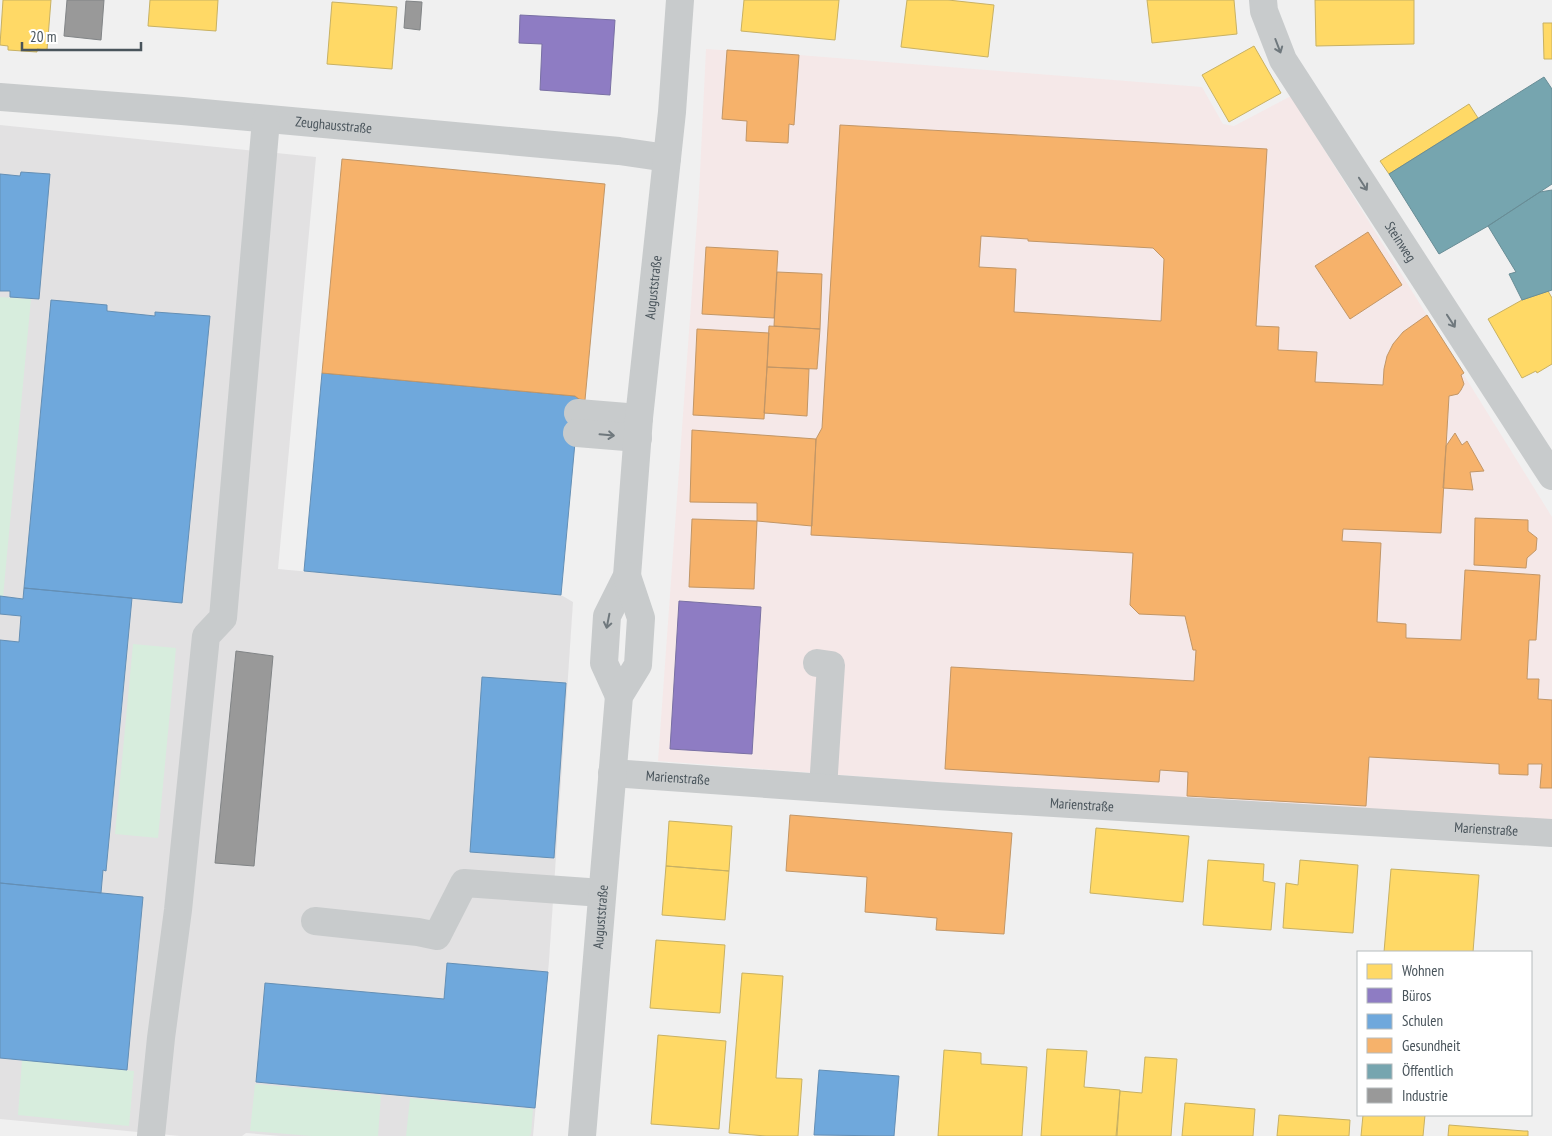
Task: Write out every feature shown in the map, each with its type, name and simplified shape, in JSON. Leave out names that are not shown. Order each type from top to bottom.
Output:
[{"type":"street","name":"Auguststraße","points":[[582,1136],[619,696],[604,663],[608,616],[627,576],[638,428],[672,112],[680,0]]},
{"type":"street","name":"Steinweg","points":[[1263,0],[1264,11],[1283,60],[1552,476]]},
{"type":"street","name":"Zeughausstraße","points":[[0,97],[182,111],[619,151],[667,158]]},
{"type":"street","points":[[151,1136],[161,1038],[178,910],[206,636],[223,618],[266,120]]},
{"type":"street","points":[[577,423],[638,428]]},
{"type":"street","points":[[817,663],[831,665],[823,788]]},
{"type":"street","name":"Marienstraße","points":[[612,773],[823,788],[1552,833]]},
{"type":"street","points":[[315,921],[418,932],[438,936],[464,883],[602,893]]},
{"type":"shaded area","points":[[706,49],[1202,87],[1223,124],[1234,126],[1291,96],[1552,517],[1552,820],[1371,815],[658,761],[699,193]]},
{"type":"shaded area","points":[[0,125],[316,157],[278,569],[561,595],[573,602],[549,961],[533,1136],[281,1136],[246,1133],[242,1136],[180,1136],[0,1119]]},
{"type":"green space","points":[[0,297],[31,299],[3,597],[0,596]]},
{"type":"green space","points":[[133,644],[176,648],[158,838],[115,834]]},
{"type":"green space","points":[[22,1060],[134,1071],[129,1126],[18,1115]]},
{"type":"green space","points":[[255,1084],[381,1095],[378,1136],[312,1136],[250,1131]]},
{"type":"green space","points":[[410,1098],[533,1109],[531,1134],[529,1136],[406,1136]]},
{"type":"building: Wohnen","points":[[3,0],[51,0],[47,50],[37,49],[37,52],[8,50],[8,46],[0,45]]},
{"type":"building: Wohnen","points":[[150,0],[218,0],[216,31],[148,26]]},
{"type":"building: Wohnen","points":[[744,0],[839,0],[835,40],[741,31]]},
{"type":"building: Wohnen","points":[[907,0],[948,0],[994,5],[988,57],[901,47]]},
{"type":"building: Wohnen","points":[[1147,0],[1234,0],[1237,34],[1152,43]]},
{"type":"building: Wohnen","points":[[1315,0],[1414,0],[1414,44],[1316,46]]},
{"type":"building: Wohnen","points":[[332,2],[397,7],[392,69],[327,64]]},
{"type":"building: Wohnen","points":[[1543,23],[1552,23],[1552,59],[1544,59]]},
{"type":"building: Wohnen","points":[[1254,46],[1281,93],[1229,122],[1202,75]]},
{"type":"building: Wohnen","points":[[1469,104],[1478,118],[1389,174],[1380,161]]},
{"type":"building: Wohnen","points":[[1548,291],[1552,298],[1552,364],[1537,373],[1536,371],[1522,378],[1488,319],[1522,300]]},
{"type":"building: Wohnen","points":[[669,821],[732,826],[729,871],[666,866]]},
{"type":"building: Wohnen","points":[[1096,828],[1189,836],[1183,902],[1090,893]]},
{"type":"building: Wohnen","points":[[1208,860],[1264,864],[1263,881],[1275,883],[1271,930],[1203,925]]},
{"type":"building: Wohnen","points":[[1300,860],[1358,865],[1353,933],[1283,928],[1286,883],[1298,885]]},
{"type":"building: Wohnen","points":[[666,866],[729,871],[725,920],[662,915]]},
{"type":"building: Wohnen","points":[[1391,869],[1479,875],[1473,951],[1384,951]]},
{"type":"building: Wohnen","points":[[656,940],[725,945],[720,1013],[650,1008]]},
{"type":"building: Wohnen","points":[[742,973],[783,976],[776,1078],[802,1079],[798,1136],[729,1133]]},
{"type":"building: Wohnen","points":[[658,1035],[726,1041],[719,1129],[651,1124]]},
{"type":"building: Wohnen","points":[[1047,1049],[1087,1051],[1084,1087],[1120,1090],[1117,1136],[1041,1136]]},
{"type":"building: Wohnen","points":[[944,1050],[981,1053],[981,1064],[1027,1067],[1022,1136],[938,1136]]},
{"type":"building: Wohnen","points":[[1145,1057],[1177,1059],[1171,1136],[1116,1136],[1120,1091],[1142,1093]]},
{"type":"building: Wohnen","points":[[1185,1103],[1255,1109],[1253,1136],[1182,1136]]},
{"type":"building: Wohnen","points":[[1279,1115],[1350,1120],[1349,1136],[1277,1136]]},
{"type":"building: Wohnen","points":[[1363,1116],[1425,1116],[1423,1136],[1361,1136]]},
{"type":"building: Wohnen","points":[[1449,1125],[1528,1131],[1528,1136],[1448,1136]]},
{"type":"building: Büros","points":[[520,15],[615,20],[610,95],[540,90],[542,44],[519,43]]},
{"type":"building: Büros","points":[[679,601],[761,607],[752,754],[670,749]]},
{"type":"building: Schulen","points":[[21,172],[50,174],[39,299],[10,297],[10,291],[0,291],[0,174],[20,176]]},
{"type":"building: Schulen","points":[[51,300],[107,305],[107,311],[155,316],[155,312],[210,316],[182,603],[24,588]]},
{"type":"building: Schulen","points":[[322,373],[575,396],[579,399],[561,595],[304,571]]},
{"type":"building: Schulen","points":[[24,588],[132,598],[106,871],[103,870],[101,893],[0,883],[0,640],[19,642],[21,616],[0,614],[0,596],[23,599]]},
{"type":"building: Schulen","points":[[482,677],[566,683],[554,858],[470,852]]},
{"type":"building: Schulen","points":[[0,883],[143,897],[127,1070],[0,1058]]},
{"type":"building: Schulen","points":[[447,963],[548,972],[535,1108],[256,1082],[265,983],[444,999]]},
{"type":"building: Schulen","points":[[819,1070],[899,1076],[894,1136],[814,1135]]},
{"type":"building: Gesundheit","points":[[727,50],[799,55],[794,125],[789,124],[788,143],[746,141],[747,121],[722,119]]},
{"type":"building: Gesundheit","points":[[840,125],[1267,149],[1256,326],[1279,327],[1278,350],[1317,352],[1315,382],[1383,385],[1387,356],[1393,344],[1403,332],[1427,315],[1464,373],[1461,375],[1464,384],[1461,390],[1458,394],[1449,396],[1441,533],[1343,529],[1342,541],[1381,543],[1377,622],[1406,624],[1406,638],[1461,640],[1465,570],[1540,575],[1536,640],[1529,640],[1527,679],[1539,679],[1538,699],[1552,700],[1552,788],[1540,788],[1542,764],[1528,764],[1528,775],[1499,774],[1499,764],[1369,757],[1366,806],[1187,796],[1188,772],[1160,770],[1159,782],[945,769],[951,667],[1194,681],[1196,650],[1193,650],[1185,616],[1139,614],[1130,605],[1133,553],[811,535],[816,439],[822,428]],"holes":[[[981,236],[1028,239],[1028,241],[1153,248],[1164,259],[1161,321],[1014,312],[1016,269],[979,267]]]},
{"type":"building: Gesundheit","points":[[342,159],[605,184],[585,400],[575,396],[322,373]]},
{"type":"building: Gesundheit","points":[[1368,232],[1402,285],[1350,319],[1315,266]]},
{"type":"building: Gesundheit","points":[[706,247],[778,251],[774,318],[702,314]]},
{"type":"building: Gesundheit","points":[[777,272],[822,274],[820,329],[774,326]]},
{"type":"building: Gesundheit","points":[[769,326],[820,329],[817,369],[767,367]]},
{"type":"building: Gesundheit","points":[[697,329],[769,333],[764,419],[693,415]]},
{"type":"building: Gesundheit","points":[[767,367],[809,369],[807,416],[764,413]]},
{"type":"building: Gesundheit","points":[[692,430],[816,439],[812,526],[757,521],[757,503],[690,502]]},
{"type":"building: Gesundheit","points":[[1455,433],[1462,445],[1467,441],[1484,471],[1470,472],[1473,490],[1443,488],[1446,446]]},
{"type":"building: Gesundheit","points":[[1475,518],[1528,520],[1528,531],[1537,538],[1536,550],[1527,558],[1526,568],[1474,565]]},
{"type":"building: Gesundheit","points":[[692,519],[757,521],[754,589],[689,587]]},
{"type":"building: Gesundheit","points":[[790,815],[1012,833],[1004,934],[936,930],[937,918],[865,912],[867,877],[786,871]]},
{"type":"building: Öffentlich","points":[[1544,77],[1552,89],[1552,184],[1488,226],[1439,254],[1389,174]]},
{"type":"building: Öffentlich","points":[[1552,190],[1552,290],[1522,300],[1509,274],[1516,272],[1488,226],[1540,192]]},
{"type":"building: Industrie","points":[[67,0],[104,0],[101,40],[64,36]]},
{"type":"building: Industrie","points":[[406,1],[422,2],[420,30],[404,28]]},
{"type":"building: Industrie","points":[[236,651],[273,656],[254,866],[215,863]]}]
